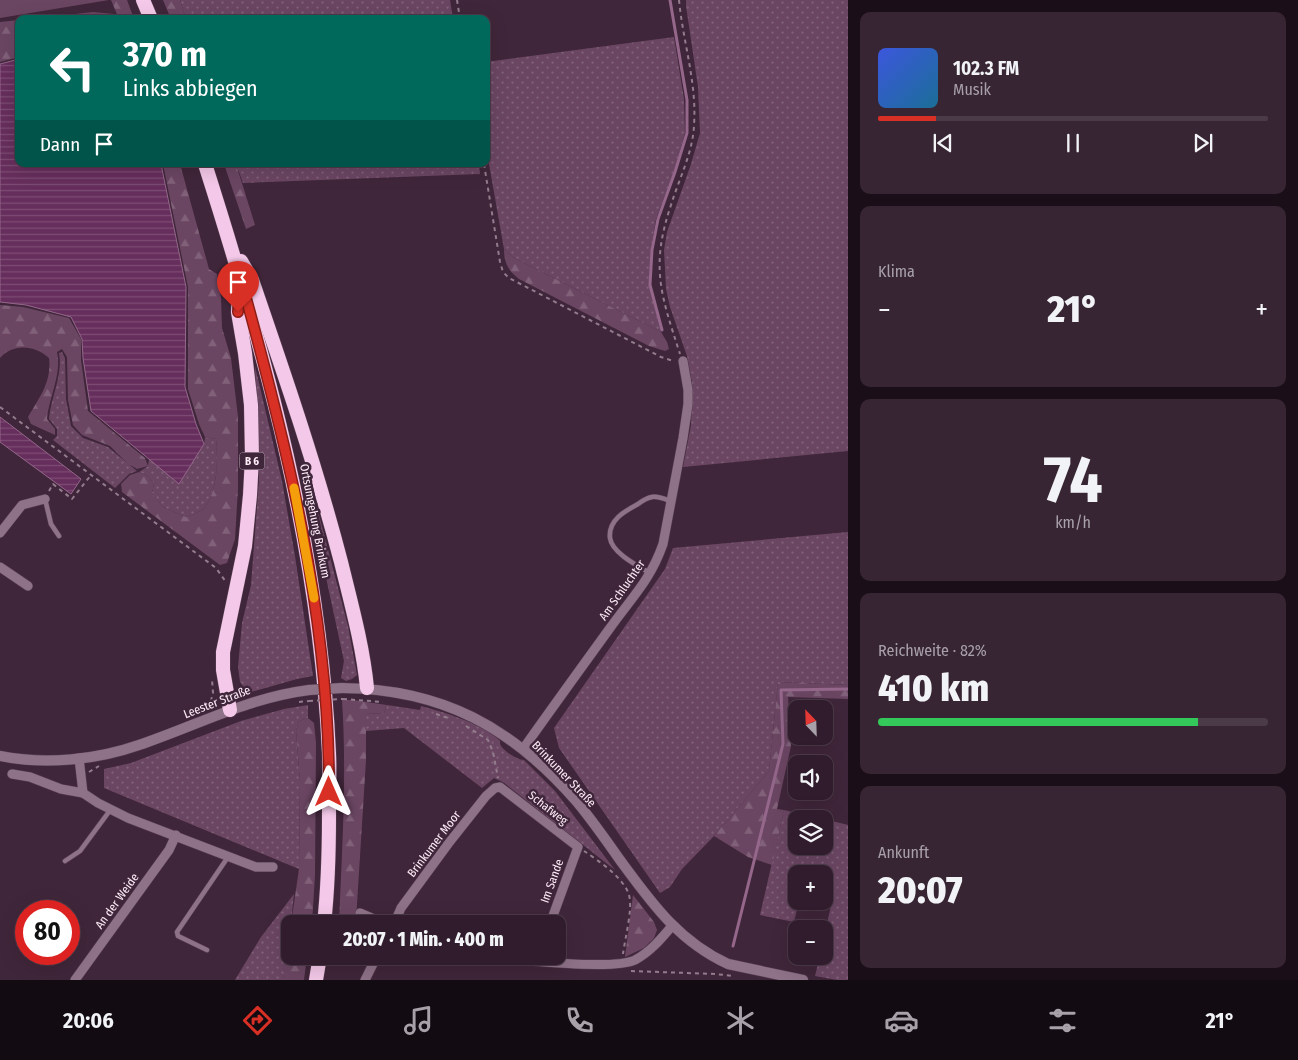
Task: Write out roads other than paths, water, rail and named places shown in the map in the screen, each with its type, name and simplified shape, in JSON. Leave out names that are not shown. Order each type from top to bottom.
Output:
[{"type":"highway","points":[[143,0],[149,15]]},
{"type":"highway","name":"Ortsumgehung Brinkum","points":[[206,167],[231,245],[273,396],[310,570],[322,660],[330,755],[329,848],[325,915]]},
{"type":"highway","name":"B 6","points":[[231,245],[252,280],[329,515],[352,604],[366,669],[367,688]]},
{"type":"highway","name":"B 6","points":[[230,710],[223,670],[223,652],[245,546],[250,504],[252,457],[251,405],[238,312],[240,276]]},
{"type":"highway","points":[[316,980],[318,965]]},
{"type":"street","name":"Am Schluchter","points":[[523,749],[651,573],[663,544],[688,404],[688,390],[683,361]]},
{"type":"street","points":[[0,533],[22,505],[45,499]]},
{"type":"street","points":[[0,567],[28,586]]},
{"type":"street","name":"Leester Straße","points":[[0,756],[38,760],[97,756],[138,746],[271,696],[309,690],[367,688]]},
{"type":"street","name":"Brinkumer Straße","points":[[367,688],[412,695],[458,710],[496,729],[541,764],[577,802],[653,905],[672,926],[691,942],[728,964],[803,980]]},
{"type":"street","points":[[79,758],[83,793]]},
{"type":"street","points":[[12,774],[30,777],[61,789],[83,793],[98,804],[128,818],[256,867],[273,867]]},
{"type":"street","name":"Brinkumer Moor","points":[[397,915],[400,908],[486,796],[495,788],[501,788]]},
{"type":"street","name":"Schafweg","points":[[501,788],[578,848]]},
{"type":"street","name":"An der Weide","points":[[75,980],[169,850],[176,835]]},
{"type":"street","name":"Im Sande","points":[[553,915],[578,848]]},
{"type":"street","points":[[360,913],[365,915]]},
{"type":"street","points":[[566,961],[621,964],[634,961],[648,952],[672,926]]},
{"type":"street","points":[[365,980],[372,965]]},
{"type":"lane","points":[[651,573],[635,565],[618,551],[610,538],[611,527],[624,511],[646,499],[657,497],[670,501]]},
{"type":"lane","points":[[45,499],[51,524],[59,536]]},
{"type":"lane","points":[[65,862],[80,851],[111,809]]},
{"type":"lane","points":[[207,950],[178,936],[177,932],[229,856]]},
{"type":"waterway","points":[[662,330],[650,285],[652,250],[658,219],[687,133],[687,100],[670,0]]},
{"type":"waterway","points":[[733,946],[783,744],[781,690],[848,689]]}]
